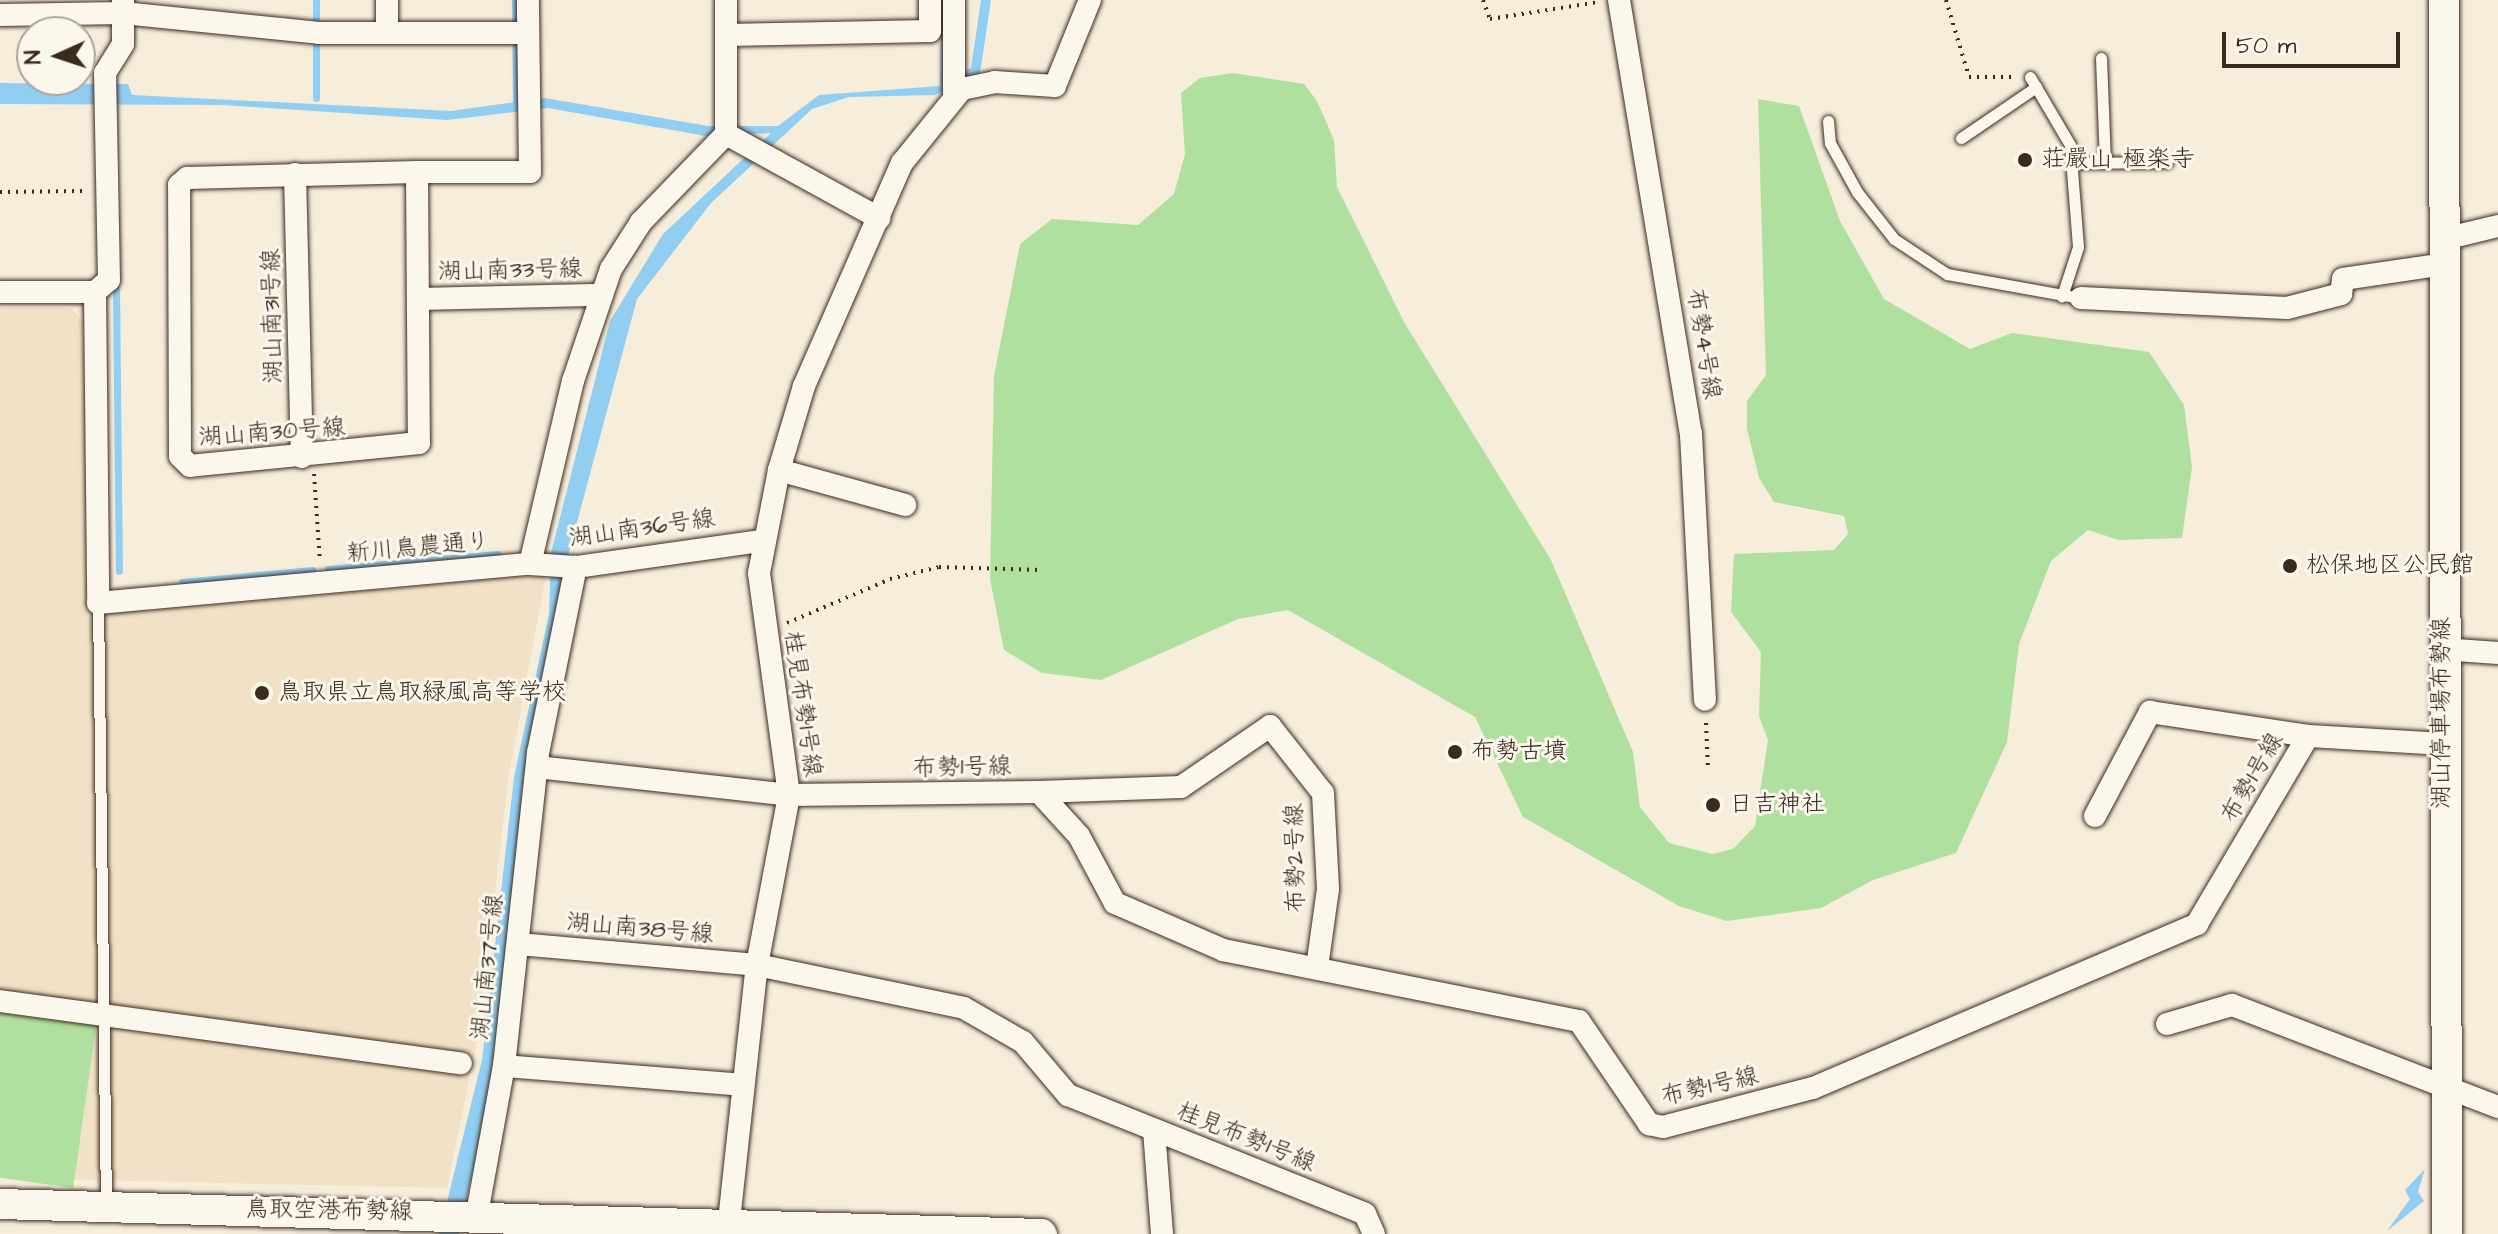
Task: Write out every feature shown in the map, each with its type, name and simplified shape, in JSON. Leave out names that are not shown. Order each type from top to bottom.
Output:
[{"type":"main road","name":"湖山停車場布勢線","points":[[2444,0],[2441,744],[2447,1234]]},
{"type":"main road","name":"鳥取空港布勢線","points":[[0,1204],[729,1221],[1042,1234]]},
{"type":"street","points":[[387,0],[387,33]]},
{"type":"street","name":"湖山南30号線","points":[[417,172],[419,443],[307,457],[190,466],[180,456],[179,185],[187,178],[295,174],[417,172],[530,172],[528,0]]},
{"type":"street","points":[[530,564],[573,381],[602,295],[641,222],[726,134],[726,0]]},
{"type":"street","points":[[726,35],[930,31],[930,0]]},
{"type":"street","points":[[954,0],[954,94],[980,82],[1055,86],[1090,0]]},
{"type":"street","name":"布勢4号線","points":[[1619,0],[1691,434],[1705,700]]},
{"type":"street","points":[[0,292],[95,292],[109,280],[105,73],[123,44],[123,7]]},
{"type":"street","points":[[0,15],[123,7],[387,33],[528,33]]},
{"type":"street","name":"桂見布勢1号線","points":[[954,94],[902,163],[804,386],[761,541],[764,626],[789,795],[757,965],[964,1008],[1023,1042],[1068,1095],[1365,1214],[1374,1234]]},
{"type":"street","points":[[726,134],[879,218]]},
{"type":"street","name":"湖山南31号線","points":[[295,174],[307,457]]},
{"type":"street","points":[[2072,297],[2287,308],[2341,294],[2343,279],[2444,251],[2498,226]]},
{"type":"street","points":[[95,292],[98,603]]},
{"type":"street","name":"湖山南33号線","points":[[419,299],[602,295]]},
{"type":"street","points":[[779,470],[905,505]]},
{"type":"street","name":"湖山南36号線","points":[[530,564],[576,567],[761,541]]},
{"type":"street","name":"新川鳥農通り","points":[[98,603],[530,564]]},
{"type":"street","name":"湖山南37号線","points":[[576,567],[537,767],[504,1066],[743,1085]]},
{"type":"street","points":[[2442,649],[2498,653]]},
{"type":"street","points":[[2095,816],[2150,712],[2308,736]]},
{"type":"street","name":"布勢2号線","points":[[1039,792],[1181,787],[1270,726],[1323,793],[1328,889],[1317,967]]},
{"type":"street","name":"布勢1号線","points":[[789,795],[1039,792],[1079,836],[1115,903],[1183,938],[1579,1021],[1649,1124],[1671,1126],[1813,1088],[2197,924],[2308,736],[2441,744]]},
{"type":"street","points":[[537,767],[789,795]]},
{"type":"street","name":"湖山南38号線","points":[[518,944],[757,965]]},
{"type":"street","points":[[729,1221],[757,965]]},
{"type":"street","points":[[0,1001],[103,1010],[461,1063]]},
{"type":"street","points":[[2167,1024],[2232,1005],[2445,1084],[2498,1107]]},
{"type":"street","points":[[477,1214],[504,1066]]},
{"type":"street","points":[[1154,1130],[1162,1234]]},
{"type":"lane","points":[[2101,58],[2105,162]]},
{"type":"lane","points":[[1828,121],[1830,143],[1857,192],[1894,239],[1947,274],[2072,297],[2078,247],[2070,145],[2033,82],[1972,139]]},
{"type":"lane","points":[[2071,163],[2167,162]]},
{"type":"lane","points":[[98,603],[106,1207]]},
{"type":"path","points":[[1483,0],[1490,19],[1608,0]]},
{"type":"path","points":[[1946,0],[1969,77],[2033,82]]},
{"type":"path","points":[[0,192],[107,191]]},
{"type":"path","points":[[307,457],[322,583]]},
{"type":"path","points":[[764,626],[809,619],[890,579],[939,567],[1041,570]]},
{"type":"path","points":[[1705,700],[1708,769]]},
{"type":"shaded area","name":"鳥取県立鳥取緑風高等学校","points":[[0,308],[71,308],[86,326],[91,612],[546,575],[509,774],[477,1042],[447,1188],[0,1178]]},
{"type":"green space","points":[[1233,73],[1304,84],[1317,101],[1334,140],[1337,187],[1404,322],[1551,560],[1633,752],[1640,807],[1669,843],[1713,854],[1733,849],[1755,826],[1768,740],[1759,716],[1761,652],[1731,612],[1734,554],[1834,550],[1848,534],[1844,516],[1774,502],[1759,478],[1747,429],[1747,401],[1766,375],[1758,99],[1799,106],[1840,221],[1884,299],[1970,349],[2012,333],[2149,352],[2184,405],[2192,467],[2182,538],[2119,540],[2088,530],[2051,561],[2019,644],[2007,742],[1956,853],[1873,880],[1821,908],[1727,921],[1679,906],[1523,817],[1475,717],[1288,610],[1238,619],[1101,680],[1042,673],[1004,650],[990,579],[994,376],[1020,244],[1052,219],[1138,225],[1174,194],[1185,154],[1181,93],[1200,78]]},
{"type":"green space","points":[[0,1005],[97,1019],[73,1188],[0,1178]]},
{"type":"water","points":[[942,0],[949,0],[956,74],[971,68],[981,0],[991,0],[980,73],[935,95],[849,97],[812,109],[711,203],[637,299],[569,552],[499,1052],[459,1234],[439,1234],[482,1060],[514,777],[549,614],[551,553],[610,321],[663,234],[771,133],[706,136],[548,108],[447,120],[223,105],[0,104],[0,83],[16,83],[16,96],[96,96],[96,84],[128,84],[132,95],[451,111],[545,98],[708,126],[778,126],[819,95],[940,86]]},
{"type":"water","points":[[2425,1169],[2418,1192],[2424,1201],[2387,1231],[2410,1199],[2405,1190]]},
{"type":"waterway","points":[[316,0],[316,98]]},
{"type":"waterway","points":[[515,0],[516,100]]},
{"type":"waterway","points":[[116,288],[119,571]]},
{"type":"waterway","points":[[328,569],[497,554]]},
{"type":"waterway","points":[[182,582],[312,570]]},
{"type":"place","name":"荘嚴山 極楽寺","points":[[2025,160]]},
{"type":"place","name":"松保地区公民館","points":[[2290,566]]},
{"type":"place","name":"鳥取県立鳥取緑風高等学校","points":[[262,693]]},
{"type":"place","name":"布勢古墳","points":[[1455,752]]},
{"type":"place","name":"日吉神社","points":[[1713,805]]}]
